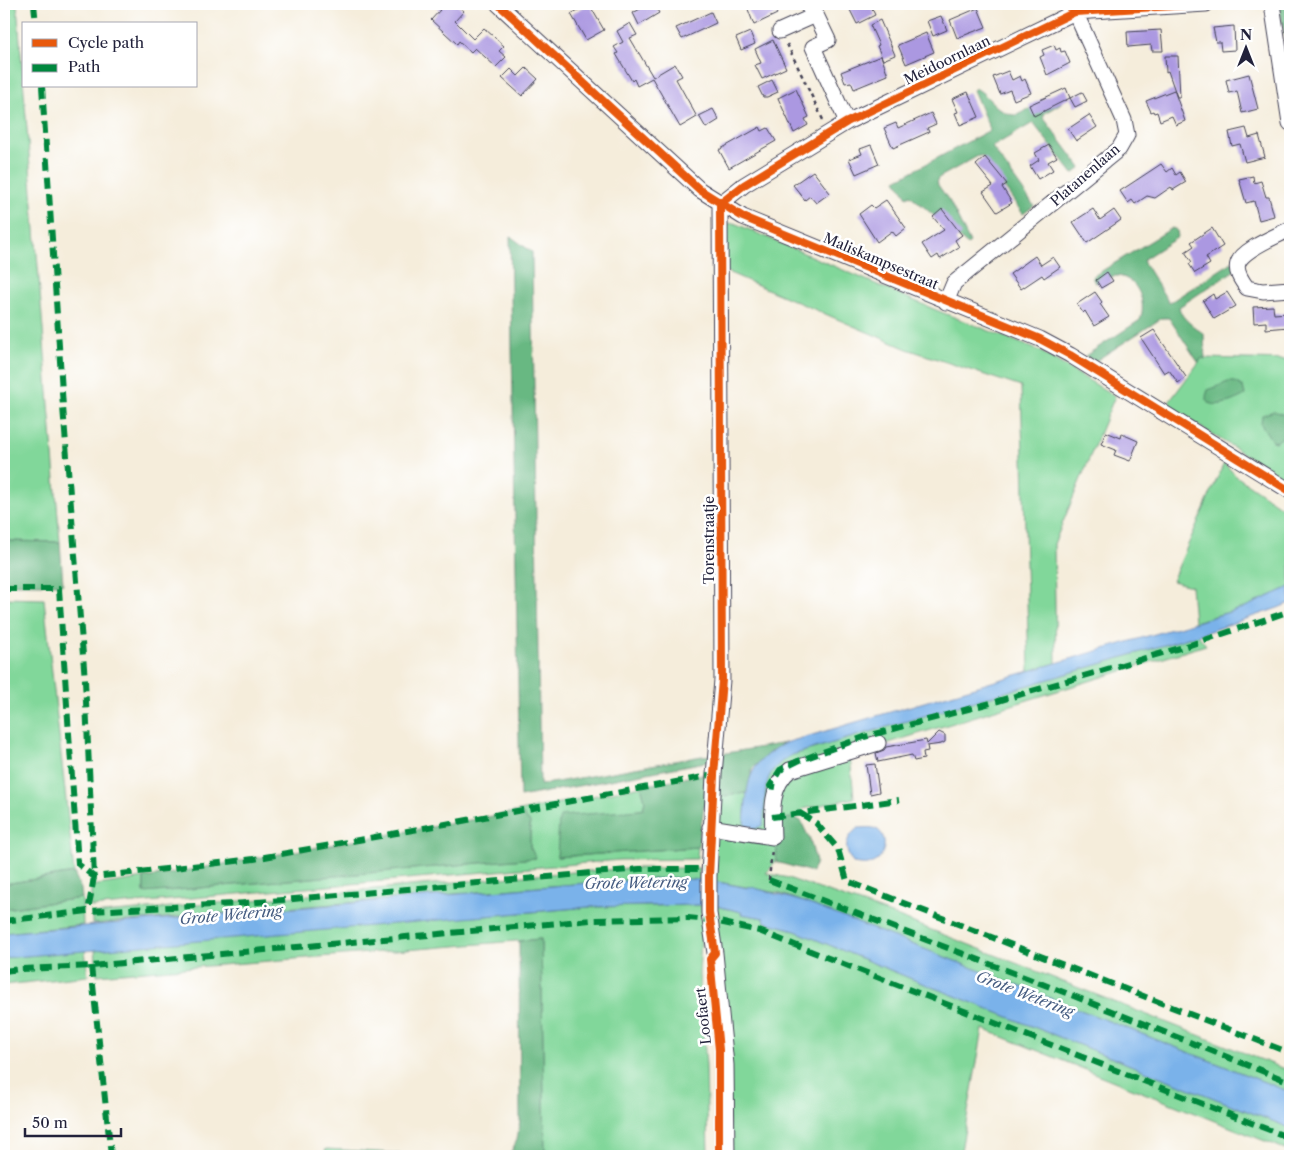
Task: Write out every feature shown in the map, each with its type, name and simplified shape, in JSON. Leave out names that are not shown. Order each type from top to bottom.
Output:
[{"type":"street","name":"Maliskampsestraat","points":[[498,4],[700,190],[720,204],[743,217],[1022,332],[1070,355],[1290,492]]},
{"type":"street","name":"Meidoornlaan","points":[[720,204],[744,185],[847,122],[1074,8],[1206,4]]},
{"type":"street","points":[[1272,4],[1290,123]]},
{"type":"street","name":"Platanenlaan","points":[[946,302],[954,283],[1120,149],[1127,136],[1124,120],[1074,8]]},
{"type":"street","points":[[780,31],[811,9],[835,38],[813,47],[847,122]]},
{"type":"street","name":"Torenstraatje","points":[[709,876],[710,827],[722,680],[720,204]]},
{"type":"street","points":[[1290,229],[1245,254],[1238,264],[1238,277],[1247,288],[1263,291],[1290,289]]},
{"type":"street","points":[[710,827],[773,837],[772,817],[776,787],[782,777],[790,770],[878,743]]},
{"type":"street","name":"Loofaert","points":[[709,876],[709,913],[715,953],[726,1065],[727,1156]]},
{"type":"path","points":[[780,31],[830,132]]},
{"type":"path","points":[[769,880],[773,837]]},
{"type":"green space","points":[[4,4],[17,4],[22,88],[24,88],[60,542],[4,541]]},
{"type":"green space","points":[[1279,4],[1290,5],[1290,70]]},
{"type":"green space","points":[[975,88],[999,109],[1017,115],[1056,95],[1061,96],[1061,103],[1045,113],[1043,117],[1081,168],[1073,174],[1033,123],[992,147],[1034,206],[1023,214],[982,156],[978,156],[940,177],[937,180],[938,185],[950,202],[970,243],[968,245],[910,195],[907,197],[896,180],[990,130],[973,90]]},
{"type":"green space","points":[[734,223],[936,310],[1038,350],[1115,396],[1054,544],[1056,663],[1029,671],[1021,387],[907,349],[725,271],[725,224]]},
{"type":"green space","points":[[1172,228],[1177,230],[1178,237],[1143,261],[1169,303],[1232,262],[1235,270],[1179,307],[1185,319],[1204,334],[1205,359],[1202,358],[1198,362],[1169,318],[1162,318],[1094,362],[1085,356],[1140,320],[1142,306],[1136,286],[1125,278],[1115,276],[1095,283],[1092,277]]},
{"type":"green space","points":[[510,236],[532,252],[540,785],[702,756],[712,755],[711,761],[520,797]]},
{"type":"green space","points":[[1202,358],[1290,360],[1290,478],[1285,479],[1166,406]]},
{"type":"green space","points":[[1228,382],[1235,382],[1243,387],[1245,395],[1222,404],[1208,403],[1206,396],[1208,390]]},
{"type":"green space","points":[[1274,411],[1287,416],[1289,424],[1284,436],[1276,442],[1272,441],[1261,424],[1262,415]]},
{"type":"green space","points":[[1224,463],[1236,476],[1290,513],[1290,587],[1243,608],[1194,622],[1191,586],[1172,581]]},
{"type":"green space","points":[[4,541],[60,542],[63,584],[4,584]]},
{"type":"green space","points":[[4,598],[44,599],[74,873],[4,884]]},
{"type":"green space","points":[[1198,635],[1206,645],[850,755],[854,798],[803,809],[795,818],[779,819],[776,856],[771,868],[766,873],[788,878],[891,914],[1290,1071],[1290,1092],[804,902],[778,893],[713,881],[715,797],[747,793],[744,823],[762,825],[766,784],[769,776],[781,762],[792,755]]},
{"type":"green space","points":[[785,743],[772,750],[752,769],[747,793],[715,797],[721,754]]},
{"type":"green space","points":[[709,773],[698,847],[557,857],[559,820],[561,816],[643,809],[645,800],[641,786]]},
{"type":"green space","points":[[641,786],[645,800],[643,809],[626,813],[559,844],[557,857],[698,847],[697,859],[620,860],[91,907],[91,886],[144,878],[144,893],[535,858],[530,847],[530,823],[520,811]]},
{"type":"green space","points":[[520,811],[530,823],[530,847],[536,858],[144,893],[144,878]]},
{"type":"green space","points":[[795,818],[801,821],[810,840],[816,862],[812,872],[776,862],[779,819]]},
{"type":"green space","points":[[635,868],[699,868],[700,881],[674,878],[587,883],[92,924],[92,914],[558,873]]},
{"type":"green space","points":[[74,873],[81,889],[82,898],[4,909],[4,884]]},
{"type":"green space","points":[[82,898],[83,925],[4,933],[4,909]]},
{"type":"green space","points":[[701,905],[703,931],[699,974],[706,1065],[708,1156],[545,1156],[541,939],[97,975],[95,949],[589,907]]},
{"type":"green space","points":[[716,906],[764,918],[765,922],[788,928],[1290,1128],[1290,1151],[983,1029],[960,1156],[731,1156]]},
{"type":"green space","points":[[541,939],[545,1156],[509,1156],[517,1140],[520,1120],[519,941]]},
{"type":"green space","points":[[85,950],[88,976],[4,985],[4,958]]},
{"type":"green space","points":[[326,1149],[395,1153],[409,1156],[323,1156]]},
{"type":"water","points":[[1290,587],[1290,603],[1198,635],[792,755],[781,762],[769,776],[765,793],[763,825],[755,829],[748,828],[744,823],[746,796],[751,776],[762,759],[785,743],[1243,608]]},
{"type":"water","points":[[858,828],[876,829],[883,837],[882,855],[871,864],[853,863],[848,853],[848,840]]},
{"type":"water","name":"Grote Wetering","points":[[674,878],[713,881],[748,888],[748,886],[804,902],[1290,1092],[1290,1128],[788,928],[765,922],[764,918],[741,914],[742,912],[716,906],[589,907],[4,958],[4,933],[587,883]]},
{"type":"building","points":[[433,4],[456,4],[464,11],[455,21],[473,39],[484,28],[504,46],[499,51],[506,57],[496,67],[475,48],[471,52],[459,41],[457,44],[431,20],[440,10]]},
{"type":"building","points":[[589,4],[604,30],[586,40],[571,14]]},
{"type":"building","points":[[649,4],[654,4],[659,13],[639,25],[633,13]]},
{"type":"building","points":[[746,4],[772,4],[777,14],[754,25]]},
{"type":"building","points":[[847,4],[870,4],[875,15],[857,24]]},
{"type":"building","points":[[978,8],[986,27],[957,38],[950,20]]},
{"type":"building","points":[[711,12],[716,23],[682,39],[676,28]]},
{"type":"building","points":[[941,16],[947,30],[933,36],[927,21]]},
{"type":"building","points":[[880,20],[895,55],[883,60],[870,25]]},
{"type":"building","points":[[630,23],[637,35],[630,38],[653,77],[675,64],[682,76],[676,79],[697,117],[680,127],[652,78],[637,86],[634,79],[632,81],[616,54],[618,53],[614,47],[623,42],[617,31]]},
{"type":"building","points":[[1234,26],[1235,50],[1221,51],[1220,42],[1216,42],[1213,28]]},
{"type":"building","points":[[1161,30],[1163,51],[1152,51],[1151,45],[1128,47],[1127,32]]},
{"type":"building","points":[[750,32],[755,44],[741,50],[736,38]]},
{"type":"building","points":[[926,33],[934,52],[906,64],[898,45]]},
{"type":"building","points":[[773,40],[786,68],[762,79],[755,65],[761,63],[755,49]]},
{"type":"building","points":[[1054,45],[1056,50],[1060,48],[1061,52],[1065,51],[1070,63],[1047,75],[1040,57],[1044,55],[1042,50]]},
{"type":"building","points":[[881,56],[888,75],[854,89],[851,82],[845,83],[841,72]]},
{"type":"building","points":[[1165,56],[1178,56],[1180,97],[1177,97],[1168,71],[1166,72]]},
{"type":"building","points":[[526,68],[538,79],[522,96],[502,78],[511,69],[518,76]]},
{"type":"building","points":[[1008,71],[1012,80],[1020,76],[1022,81],[1025,79],[1031,93],[1014,100],[1010,90],[1000,94],[993,77]]},
{"type":"building","points":[[1249,74],[1258,109],[1242,113],[1237,91],[1229,93],[1226,80]]},
{"type":"building","points":[[772,80],[778,92],[763,97],[758,87]]},
{"type":"building","points":[[1066,88],[1070,98],[1034,116],[1029,105]]},
{"type":"building","points":[[796,89],[809,117],[805,119],[808,125],[794,133],[778,98]]},
{"type":"building","points":[[1174,90],[1185,121],[1176,125],[1172,116],[1160,121],[1157,112],[1151,112],[1146,101]]},
{"type":"building","points":[[968,92],[979,117],[960,125],[955,113],[958,112],[952,99]]},
{"type":"building","points":[[1082,92],[1087,101],[1075,107],[1070,98]]},
{"type":"building","points":[[713,109],[719,120],[706,128],[699,116]]},
{"type":"building","points":[[931,113],[936,124],[927,128],[929,132],[893,148],[884,128],[896,123],[898,128]]},
{"type":"building","points":[[1089,115],[1097,127],[1076,141],[1068,129]]},
{"type":"building","points":[[760,127],[762,131],[768,128],[776,141],[729,168],[719,150]]},
{"type":"building","points":[[1246,128],[1249,138],[1259,135],[1265,157],[1245,162],[1240,144],[1232,146],[1229,132]]},
{"type":"building","points":[[871,145],[879,164],[856,174],[849,159],[862,154],[860,149]]},
{"type":"building","points":[[1049,145],[1057,157],[1048,162],[1053,170],[1038,179],[1030,166],[1039,160],[1035,153]]},
{"type":"building","points":[[985,157],[1007,184],[1002,187],[1012,203],[997,212],[983,192],[993,186],[976,165]]},
{"type":"building","points":[[1161,164],[1167,172],[1172,168],[1176,175],[1180,172],[1186,182],[1173,190],[1171,187],[1155,198],[1147,196],[1135,204],[1132,200],[1128,203],[1120,191]]},
{"type":"building","points":[[813,171],[830,193],[816,203],[810,196],[805,200],[793,185]]},
{"type":"building","points":[[1253,176],[1254,183],[1261,181],[1266,197],[1269,197],[1274,216],[1259,220],[1254,201],[1246,203],[1239,179]]},
{"type":"building","points":[[886,200],[906,228],[896,236],[892,231],[877,242],[859,214],[871,205],[874,208]]},
{"type":"building","points":[[942,209],[962,235],[955,240],[959,247],[940,259],[938,255],[932,259],[922,244],[944,230],[933,217]]},
{"type":"building","points":[[1093,209],[1100,220],[1114,210],[1121,220],[1087,243],[1073,222]]},
{"type":"building","points":[[1212,228],[1223,246],[1206,257],[1210,264],[1195,273],[1189,264],[1192,262],[1185,252],[1194,246],[1191,242]]},
{"type":"building","points":[[1035,256],[1041,265],[1053,257],[1060,267],[1044,278],[1042,275],[1021,289],[1010,274]]},
{"type":"building","points":[[1107,272],[1113,281],[1101,288],[1096,280]]},
{"type":"building","points":[[1095,292],[1102,302],[1100,304],[1109,317],[1094,326],[1085,311],[1083,313],[1077,304]]},
{"type":"building","points":[[1227,292],[1236,306],[1214,319],[1203,301],[1213,294],[1215,299]]},
{"type":"building","points":[[1273,306],[1274,314],[1288,313],[1289,327],[1266,329],[1266,322],[1254,323],[1253,307]]},
{"type":"building","points":[[1154,330],[1186,377],[1178,383],[1169,370],[1164,373],[1141,338]]},
{"type":"building","points":[[1106,432],[1121,438],[1122,434],[1138,441],[1130,461],[1114,455],[1116,450],[1101,444]]},
{"type":"building","points":[[939,732],[945,735],[945,742],[927,746],[928,751],[923,752],[924,759],[914,761],[912,755],[878,762],[876,753],[884,750],[886,747],[926,740],[927,744]]},
{"type":"building","points":[[875,764],[879,792],[870,794],[866,765]]},
{"type":"marked path","points":[[34,4],[36,22]]},
{"type":"marked path","points":[[42,88],[63,407],[85,680],[94,877],[88,911]]},
{"type":"marked path","points":[[4,589],[59,589],[78,864],[94,877],[254,859],[714,775]]},
{"type":"marked path","points":[[776,787],[770,786],[780,770],[798,761],[864,737],[998,701],[1190,645],[1290,611]]},
{"type":"marked path","points":[[772,817],[899,800]]},
{"type":"marked path","points":[[800,813],[816,823],[838,849],[847,881],[1290,1053]]},
{"type":"marked path","points":[[4,921],[88,911],[235,904],[640,869],[709,869]]},
{"type":"marked path","points":[[769,880],[1066,993],[1290,1082]]},
{"type":"marked path","points":[[4,971],[91,966],[591,920],[688,918],[710,920],[759,931],[1290,1138]]},
{"type":"marked path","points":[[91,966],[111,1156]]},
{"type":"cycle path","points":[[498,4],[700,190],[743,217],[1040,339],[1070,355],[1290,491]]},
{"type":"cycle path","points":[[720,204],[744,185],[847,122],[1075,12],[1206,4]]},
{"type":"cycle path","points":[[719,1156],[719,1050],[710,959],[715,953],[709,913],[709,876],[714,775],[722,680],[720,204]]}]
